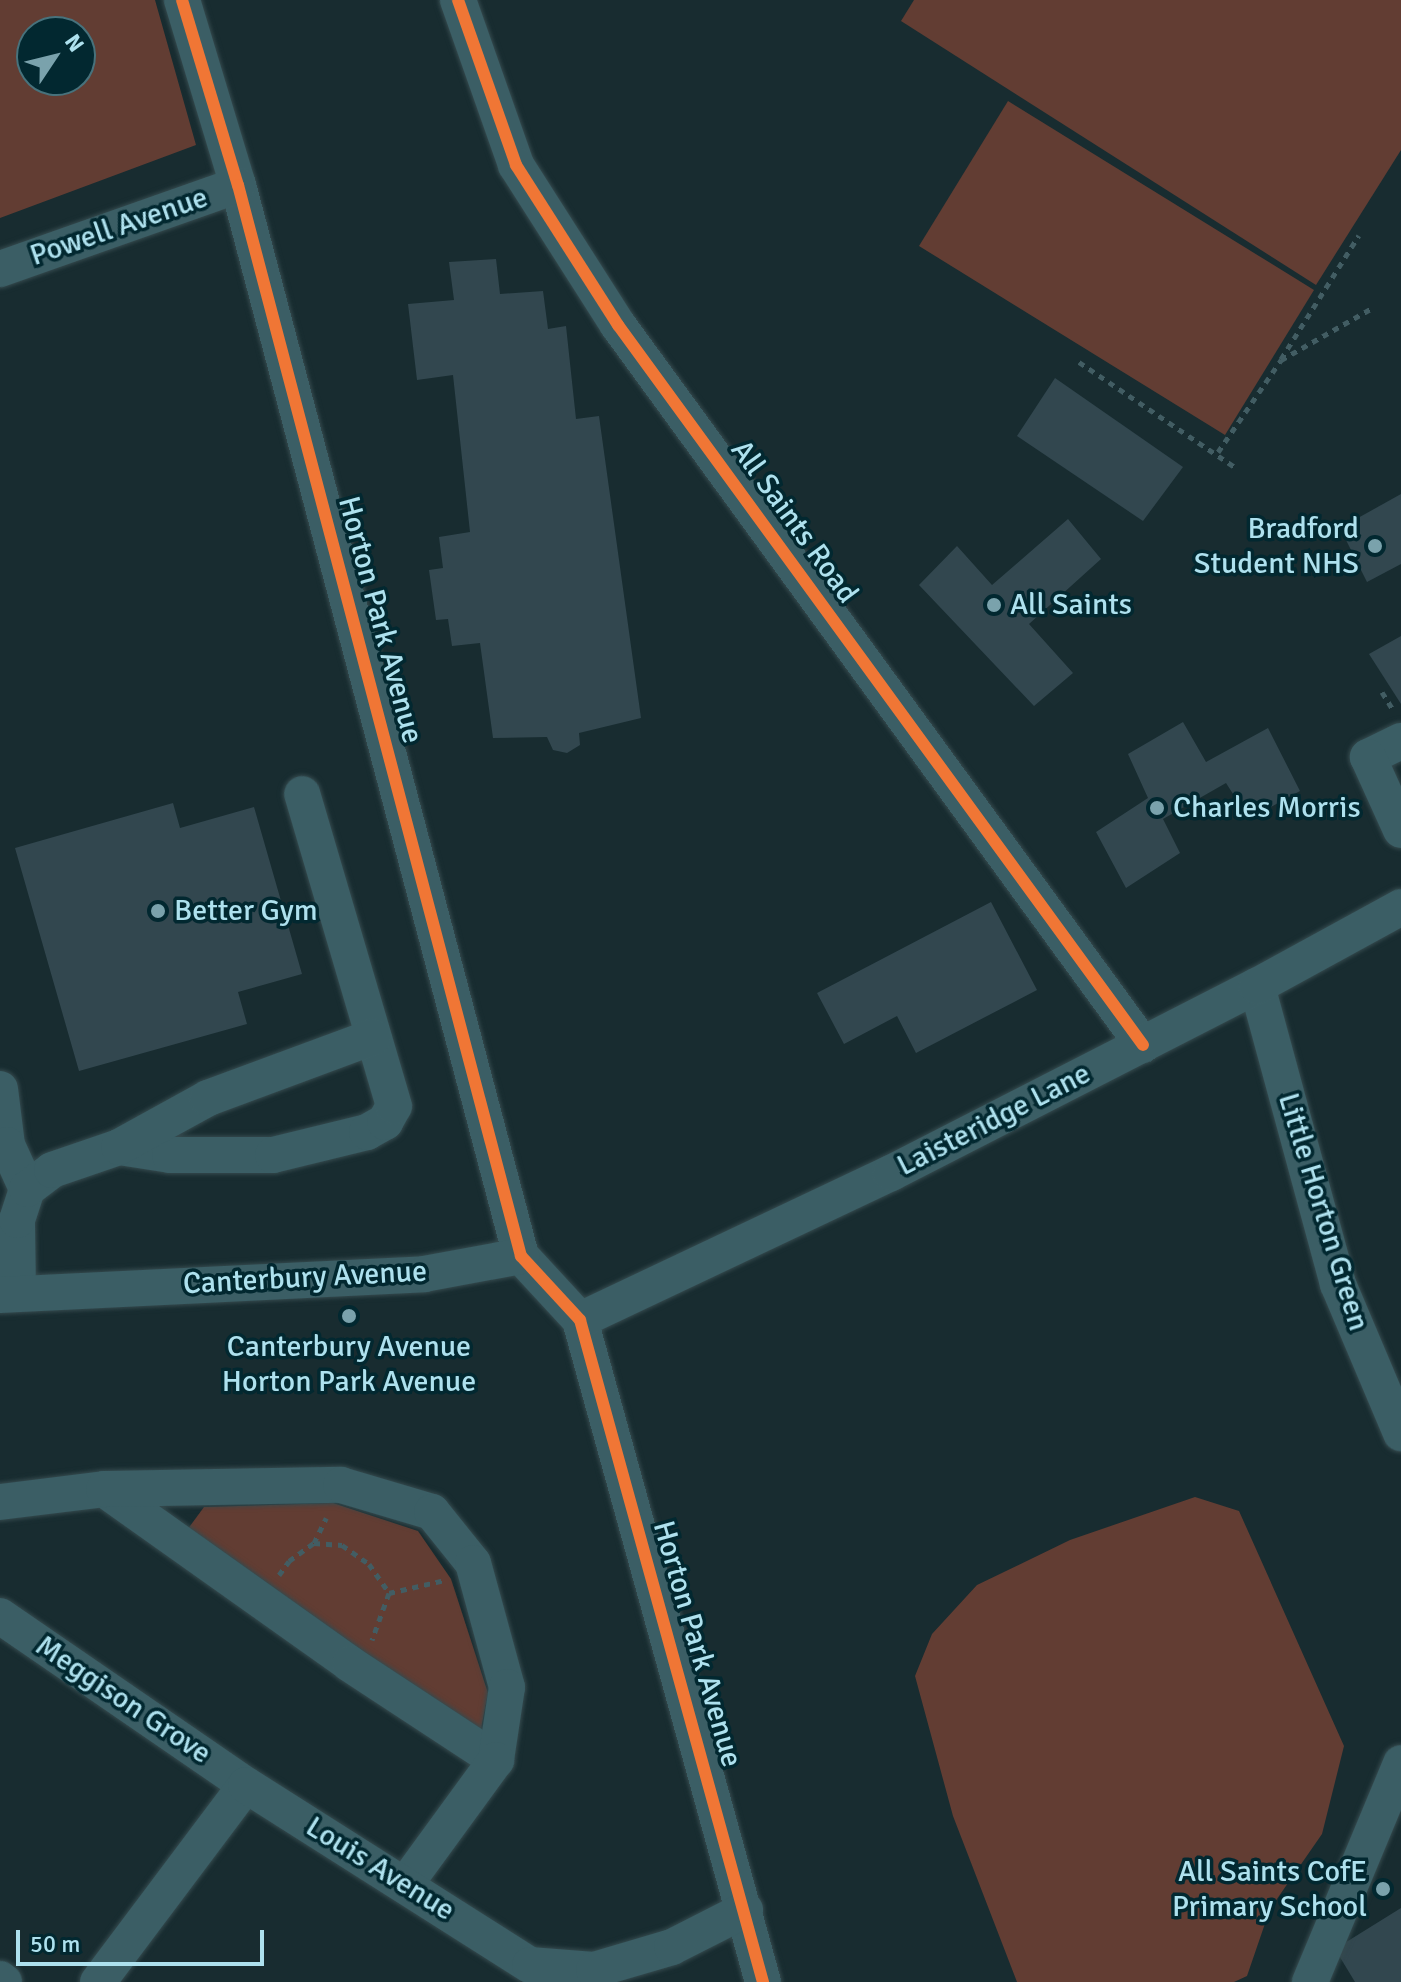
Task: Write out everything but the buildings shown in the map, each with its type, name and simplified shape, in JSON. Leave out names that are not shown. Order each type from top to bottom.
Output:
[{"type":"street","name":"Horton Park Avenue","points":[[182,0],[238,185],[521,1256]]},
{"type":"street","name":"All Saints Road","points":[[458,0],[516,165],[618,325],[1143,1045]]},
{"type":"street","name":"Powell Avenue","points":[[0,269],[238,185]]},
{"type":"street","points":[[1401,741],[1368,757],[1401,830]]},
{"type":"street","points":[[119,1147],[170,1155],[273,1155],[367,1132],[385,1122],[394,1106],[302,794]]},
{"type":"street","name":"Laisteridge Lane","points":[[580,1320],[891,1173],[1257,986],[1401,907]]},
{"type":"street","name":"Little Horton Green","points":[[1257,986],[1338,1284],[1401,1433]]},
{"type":"street","points":[[9,1294],[17,1220],[27,1189],[52,1170],[119,1147],[208,1098],[373,1037]]},
{"type":"street","points":[[0,1089],[7,1145],[27,1189]]},
{"type":"street","name":"Canterbury Avenue","points":[[9,1294],[424,1274],[521,1256]]},
{"type":"street","points":[[521,1256],[580,1320]]},
{"type":"street","name":"Horton Park Avenue","points":[[580,1320],[763,1982]]},
{"type":"street","points":[[0,1502],[104,1489],[341,1485],[432,1512],[473,1563],[507,1687],[496,1760],[405,1885]]},
{"type":"street","points":[[104,1489],[350,1664],[496,1760]]},
{"type":"street","name":"Meggison Grove","points":[[0,1616],[246,1785]]},
{"type":"street","points":[[1310,1982],[1401,1763]]},
{"type":"street","points":[[98,1982],[246,1785]]},
{"type":"street","name":"Louis Avenue","points":[[246,1785],[530,1965],[594,1970],[672,1947],[745,1910]]},
{"type":"path","points":[[1218,452],[1281,360],[1359,235]]},
{"type":"path","points":[[1281,360],[1374,307]]},
{"type":"path","points":[[1079,362],[1218,452],[1236,468]]},
{"type":"path","points":[[267,1605],[272,1585],[289,1561],[314,1543],[342,1545],[369,1564],[389,1593]]},
{"type":"path","points":[[389,1593],[451,1579],[473,1563]]},
{"type":"path","points":[[350,1664],[374,1637],[389,1593]]},
{"type":"shaded area","points":[[0,0],[155,0],[196,145],[0,218]]},
{"type":"shaded area","points":[[914,0],[1401,0],[1401,150],[1316,285],[901,21]]},
{"type":"shaded area","points":[[1008,101],[1314,290],[1225,435],[919,246]]},
{"type":"shaded area","points":[[1195,1497],[1239,1511],[1344,1746],[1322,1834],[1270,1909],[1247,1976],[1234,1982],[1017,1982],[953,1816],[915,1676],[932,1634],[977,1585],[1070,1540]]},
{"type":"shaded area","points":[[333,1503],[418,1531],[451,1579],[488,1693],[479,1739],[182,1537],[204,1507]]},
{"type":"cycle path","points":[[182,0],[238,185],[521,1256],[580,1320],[763,1982]]},
{"type":"cycle path","points":[[458,0],[516,165],[618,325],[1143,1045]]},
{"type":"place","name":"Bradford Student NHS","points":[[1375,546]]},
{"type":"place","name":"All Saints","points":[[994,605]]},
{"type":"place","name":"Charles Morris","points":[[1157,808]]},
{"type":"place","name":"Better Gym","points":[[158,911]]},
{"type":"place","name":"Canterbury Avenue Horton Park Avenue","points":[[349,1316]]},
{"type":"place","name":"All Saints CofE Primary School","points":[[1383,1889]]}]
